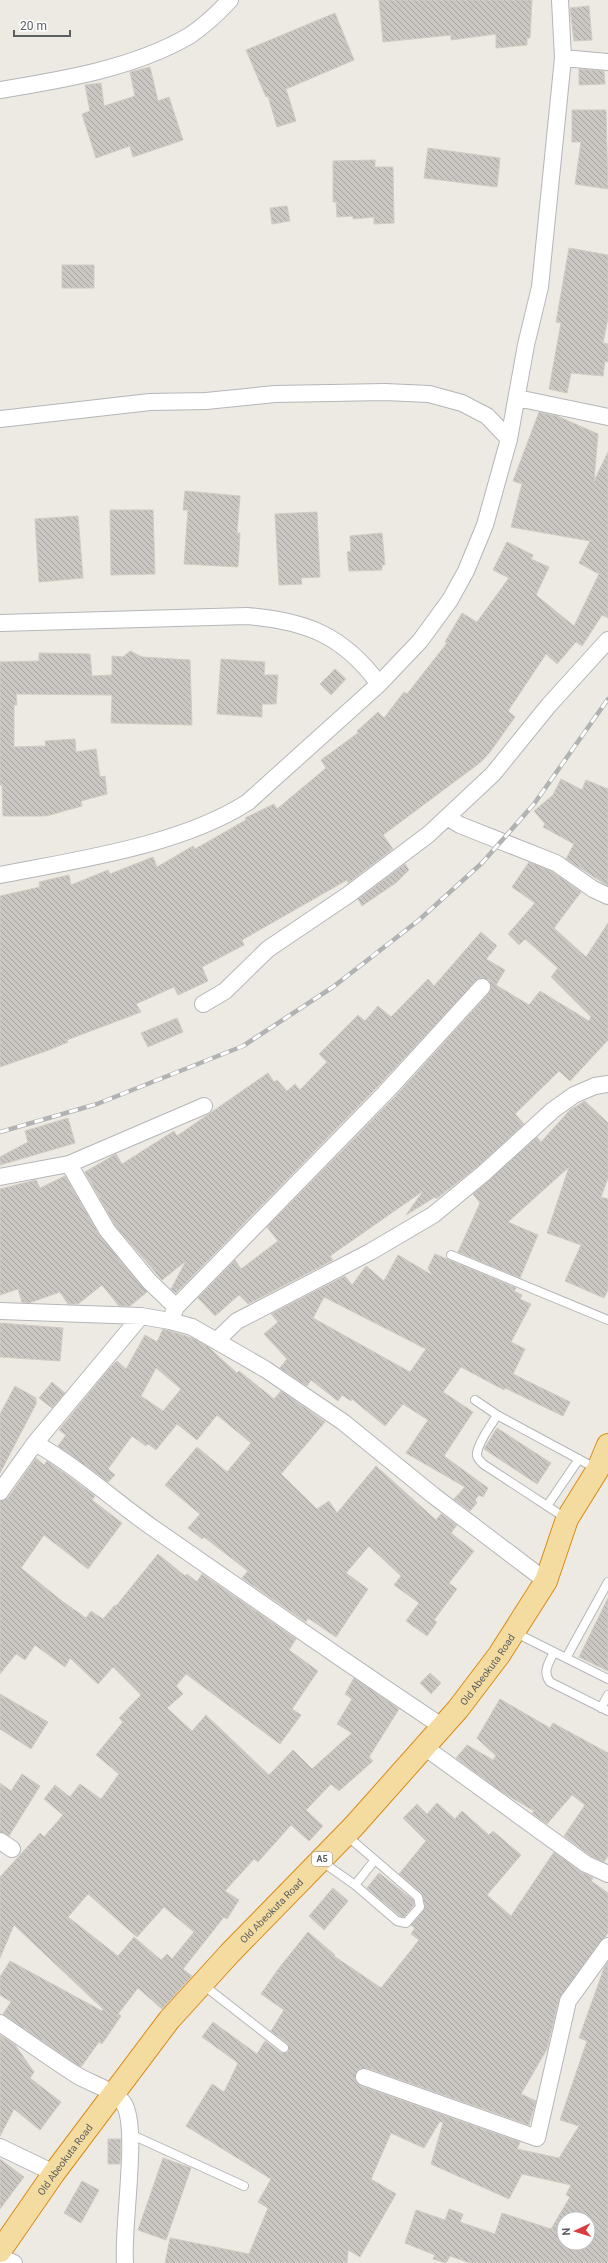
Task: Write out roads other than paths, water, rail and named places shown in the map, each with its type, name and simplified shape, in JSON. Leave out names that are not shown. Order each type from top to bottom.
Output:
[{"type":"highway","name":"Old Abeokuta Road","points":[[0,2251],[54,2173],[169,2020],[346,1835],[423,1746],[443,1727],[499,1654],[546,1581],[588,1464],[608,1445]]},
{"type":"street","points":[[0,90],[122,65],[144,57],[190,35],[230,0]]},
{"type":"street","points":[[0,875],[115,851],[180,834],[226,816],[248,802],[379,684],[420,641],[450,600],[466,571],[485,525],[509,439],[540,287],[563,58],[560,0]]},
{"type":"street","points":[[563,58],[608,62]]},
{"type":"street","points":[[0,419],[150,402],[206,401],[275,394],[385,392],[429,394],[462,403],[487,416],[509,439]]},
{"type":"street","points":[[517,398],[608,417]]},
{"type":"street","points":[[0,623],[247,616],[282,619],[307,627],[346,647],[364,664],[379,684]]},
{"type":"street","points":[[203,1004],[225,991],[268,949],[348,895],[428,834],[447,817],[493,774],[549,705],[608,640]]},
{"type":"street","points":[[447,817],[460,825],[556,863],[593,889],[608,896]]},
{"type":"street","points":[[0,1311],[141,1316],[173,1314],[385,1093],[482,987]]},
{"type":"street","points":[[217,1340],[237,1321],[370,1252],[433,1216],[484,1173],[553,1110],[574,1095],[595,1086],[608,1084]]},
{"type":"street","points":[[0,1177],[69,1164],[204,1106]]},
{"type":"street","points":[[69,1164],[107,1230],[149,1281],[173,1314],[192,1327],[265,1369],[342,1422],[434,1496],[546,1581]]},
{"type":"street","points":[[0,1492],[35,1443],[141,1316]]},
{"type":"street","points":[[35,1443],[62,1458],[133,1514],[368,1678],[443,1727]]},
{"type":"street","points":[[423,1746],[586,1864],[608,1874]]},
{"type":"street","points":[[364,2077],[537,2138],[568,2001],[608,1946]]},
{"type":"street","points":[[0,2023],[74,2074],[114,2094],[123,2102],[128,2112],[130,2134],[125,2217],[126,2263]]},
{"type":"street","points":[[0,2147],[54,2173]]},
{"type":"street","points":[[0,2257],[14,2263]]},
{"type":"lane","points":[[451,1255],[608,1320]]},
{"type":"lane","points":[[475,1400],[497,1415],[588,1464],[547,1506]]},
{"type":"lane","points":[[497,1415],[480,1444],[477,1453],[478,1458],[483,1464],[567,1519]]},
{"type":"lane","points":[[566,1658],[608,1582]]},
{"type":"lane","points":[[513,1632],[608,1679]]},
{"type":"lane","points":[[554,1652],[546,1671],[546,1677],[550,1682],[605,1710],[608,1695]]},
{"type":"lane","points":[[321,1860],[355,1885],[401,1923],[406,1922],[420,1908],[418,1897],[374,1861],[346,1835]]},
{"type":"lane","points":[[355,1885],[374,1861]]},
{"type":"lane","points":[[202,1984],[284,2048]]},
{"type":"lane","points":[[130,2134],[244,2186]]},
{"type":"railway","points":[[0,1132],[97,1104],[243,1046],[333,987],[419,920],[482,863],[534,804],[608,699]]}]
